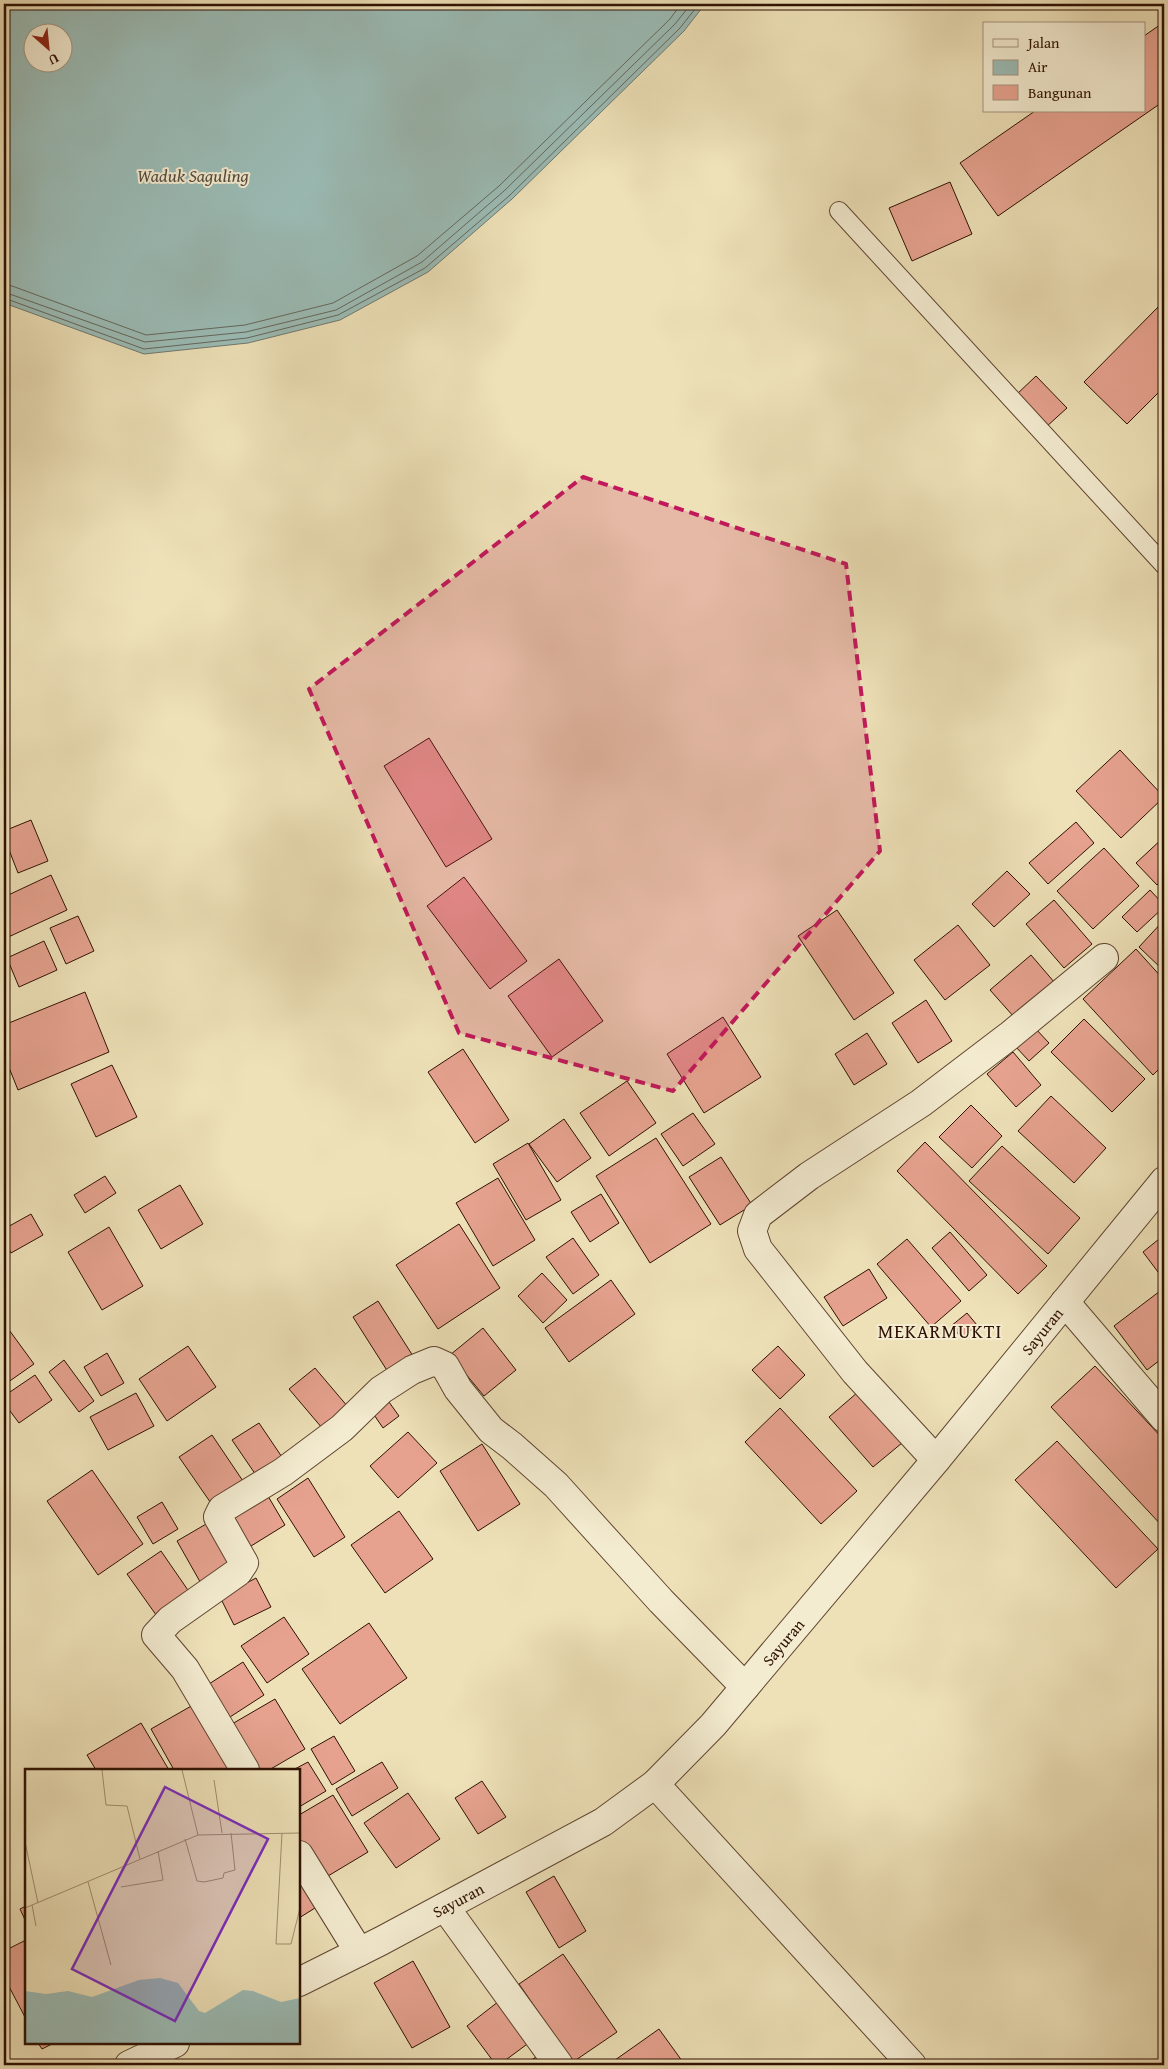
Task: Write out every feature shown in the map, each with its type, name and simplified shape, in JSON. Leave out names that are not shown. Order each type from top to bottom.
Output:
[{"type":"street","points":[[936,1460],[855,1372],[758,1248],[752,1231],[758,1215],[809,1176],[921,1103],[1009,1036],[1104,958]]},
{"type":"street","name":"Sayuran","points":[[300,1982],[445,1907],[603,1822],[654,1784],[713,1725],[936,1460],[1164,1181]]},
{"type":"street","points":[[1065,1302],[1164,1418]]},
{"type":"street","points":[[244,1769],[185,1669],[156,1636],[170,1620],[238,1572],[244,1563],[218,1517],[222,1509],[283,1472],[342,1428],[381,1390],[412,1370],[434,1361],[445,1366],[458,1389],[491,1430],[556,1485],[661,1601],[745,1687]]},
{"type":"street","points":[[654,1784],[912,2065]]},
{"type":"street","points":[[300,1857],[359,1952]]},
{"type":"street","points":[[445,1907],[559,2065]]},
{"type":"street","points":[[129,2065],[173,2044]]},
{"type":"lane","points":[[839,210],[1164,565]]},
{"type":"highlighted area","points":[[583,477],[846,564],[880,851],[673,1091],[459,1033],[309,689]]},
{"type":"water","name":"Waduk Saguling","points":[[4,4],[705,4],[684,31],[512,199],[428,272],[340,320],[248,343],[144,354],[4,303]]},
{"type":"building","points":[[1164,22],[1164,101],[998,216],[960,163],[1034,112],[1146,112],[1146,35]]},
{"type":"building","points":[[950,182],[972,234],[912,261],[889,208]]},
{"type":"building","points":[[1164,301],[1164,387],[1127,424],[1084,382]]},
{"type":"building","points":[[1036,376],[1067,408],[1046,427],[1016,395]]},
{"type":"building","points":[[429,738],[492,839],[446,867],[384,766]]},
{"type":"building","points":[[1120,750],[1164,797],[1121,838],[1076,791]]},
{"type":"building","points":[[31,820],[48,861],[18,873],[4,837],[4,831]]},
{"type":"building","points":[[1076,822],[1094,843],[1048,884],[1029,863]]},
{"type":"building","points":[[1164,837],[1164,878],[1157,885],[1136,863]]},
{"type":"building","points":[[1104,848],[1139,886],[1093,929],[1057,891]]},
{"type":"building","points":[[1007,871],[1030,894],[994,927],[972,904]]},
{"type":"building","points":[[51,875],[67,910],[4,939],[4,897]]},
{"type":"building","points":[[464,877],[527,961],[490,989],[427,906]]},
{"type":"building","points":[[1150,890],[1164,907],[1137,932],[1122,917]]},
{"type":"building","points":[[1054,900],[1092,944],[1064,968],[1026,924]]},
{"type":"building","points":[[837,910],[894,993],[854,1020],[798,936]]},
{"type":"building","points":[[78,916],[94,951],[66,964],[50,928]]},
{"type":"building","points":[[1164,920],[1164,971],[1139,947]]},
{"type":"building","points":[[958,925],[990,965],[945,1000],[914,960]]},
{"type":"building","points":[[44,941],[57,970],[19,987],[7,958]]},
{"type":"building","points":[[1136,949],[1164,980],[1164,1064],[1153,1075],[1083,999]]},
{"type":"building","points":[[1031,955],[1055,983],[1014,1017],[990,990]]},
{"type":"building","points":[[559,959],[603,1021],[552,1057],[508,996]]},
{"type":"building","points":[[85,992],[109,1052],[18,1090],[4,1055],[4,1025]]},
{"type":"building","points":[[926,1000],[952,1041],[918,1063],[892,1023]]},
{"type":"building","points":[[723,1017],[761,1077],[704,1113],[667,1054]]},
{"type":"building","points":[[1084,1019],[1145,1079],[1112,1112],[1051,1052]]},
{"type":"building","points":[[1035,1028],[1049,1043],[1029,1061],[1015,1046]]},
{"type":"building","points":[[867,1033],[887,1064],[854,1085],[835,1054]]},
{"type":"building","points":[[463,1049],[509,1120],[475,1143],[428,1072]]},
{"type":"building","points":[[1013,1052],[1041,1085],[1016,1107],[987,1074]]},
{"type":"building","points":[[112,1065],[137,1117],[96,1137],[71,1084]]},
{"type":"building","points":[[627,1081],[656,1123],[609,1156],[580,1113]]},
{"type":"building","points":[[1051,1096],[1106,1148],[1074,1183],[1018,1131]]},
{"type":"building","points":[[971,1105],[1002,1136],[972,1168],[939,1137]]},
{"type":"building","points":[[693,1113],[715,1144],[683,1166],[661,1134]]},
{"type":"building","points":[[564,1119],[591,1158],[557,1182],[529,1144]]},
{"type":"building","points":[[656,1138],[711,1224],[650,1263],[596,1176]]},
{"type":"building","points":[[925,1142],[1047,1266],[1018,1294],[897,1171]]},
{"type":"building","points":[[528,1143],[561,1200],[526,1220],[493,1164]]},
{"type":"building","points":[[1002,1146],[1080,1218],[1048,1254],[969,1181]]},
{"type":"building","points":[[721,1157],[752,1205],[720,1225],[689,1177]]},
{"type":"building","points":[[105,1176],[116,1193],[85,1213],[74,1195]]},
{"type":"building","points":[[498,1178],[535,1240],[493,1266],[456,1203]]},
{"type":"building","points":[[180,1185],[203,1224],[161,1249],[138,1210]]},
{"type":"building","points":[[601,1194],[619,1223],[590,1242],[571,1212]]},
{"type":"building","points":[[31,1214],[43,1235],[11,1253],[4,1240],[4,1229]]},
{"type":"building","points":[[459,1224],[500,1288],[438,1329],[396,1265]]},
{"type":"building","points":[[109,1227],[143,1286],[102,1310],[68,1252]]},
{"type":"building","points":[[950,1232],[987,1275],[969,1291],[932,1248]]},
{"type":"building","points":[[1164,1235],[1164,1280],[1143,1252]]},
{"type":"building","points":[[573,1238],[599,1275],[573,1294],[546,1257]]},
{"type":"building","points":[[907,1239],[961,1301],[931,1327],[877,1264]]},
{"type":"building","points":[[869,1269],[887,1298],[843,1326],[824,1297]]},
{"type":"building","points":[[542,1273],[567,1300],[543,1323],[518,1296]]},
{"type":"building","points":[[611,1280],[635,1314],[569,1362],[545,1328]]},
{"type":"building","points":[[1164,1288],[1164,1357],[1147,1370],[1114,1326]]},
{"type":"building","points":[[378,1301],[413,1356],[388,1372],[353,1317]]},
{"type":"building","points":[[967,1313],[977,1325],[962,1338],[951,1326]]},
{"type":"building","points":[[4,1323],[34,1364],[4,1385]]},
{"type":"building","points":[[483,1328],[516,1370],[484,1396],[450,1355]]},
{"type":"building","points":[[188,1346],[216,1387],[167,1421],[139,1379]]},
{"type":"building","points":[[778,1346],[805,1375],[780,1399],[752,1370]]},
{"type":"building","points":[[107,1353],[124,1383],[101,1396],[84,1367]]},
{"type":"building","points":[[64,1360],[94,1401],[79,1412],[49,1372]]},
{"type":"building","points":[[1095,1366],[1164,1440],[1164,1528],[1051,1407]]},
{"type":"building","points":[[315,1368],[354,1414],[328,1435],[289,1389]]},
{"type":"building","points":[[35,1375],[52,1400],[19,1423],[4,1403],[4,1396]]},
{"type":"building","points":[[858,1392],[902,1443],[873,1467],[829,1417]]},
{"type":"building","points":[[136,1393],[154,1426],[108,1450],[90,1417]]},
{"type":"building","points":[[384,1395],[399,1416],[383,1428],[368,1406]]},
{"type":"building","points":[[780,1408],[857,1491],[821,1524],[745,1442]]},
{"type":"building","points":[[259,1423],[286,1463],[260,1481],[232,1440]]},
{"type":"building","points":[[408,1432],[437,1463],[398,1498],[370,1466]]},
{"type":"building","points":[[212,1435],[247,1487],[215,1509],[179,1457]]},
{"type":"building","points":[[1057,1441],[1158,1549],[1116,1588],[1015,1480]]},
{"type":"building","points":[[482,1444],[520,1504],[478,1531],[440,1471]]},
{"type":"building","points":[[92,1470],[143,1544],[98,1575],[47,1501]]},
{"type":"building","points":[[308,1478],[345,1537],[314,1557],[277,1499]]},
{"type":"building","points":[[265,1491],[285,1525],[243,1551],[222,1517]]},
{"type":"building","points":[[162,1502],[178,1529],[153,1544],[137,1517]]},
{"type":"building","points":[[399,1511],[433,1559],[385,1593],[351,1545]]},
{"type":"building","points":[[213,1520],[240,1565],[203,1587],[177,1541]]},
{"type":"building","points":[[161,1551],[192,1596],[159,1619],[127,1574]]},
{"type":"building","points":[[256,1578],[271,1607],[234,1625],[220,1597]]},
{"type":"building","points":[[284,1617],[309,1654],[267,1683],[241,1646]]},
{"type":"building","points":[[369,1623],[407,1678],[340,1724],[302,1669]]},
{"type":"building","points":[[243,1662],[264,1695],[230,1717],[209,1684]]},
{"type":"building","points":[[275,1699],[305,1749],[271,1769],[258,1769],[232,1724]]},
{"type":"building","points":[[200,1701],[232,1769],[173,1769],[151,1729]]},
{"type":"building","points":[[141,1723],[168,1769],[95,1769],[87,1755]]},
{"type":"building","points":[[334,1736],[355,1771],[332,1785],[311,1749]]},
{"type":"building","points":[[308,1762],[326,1791],[300,1806],[300,1769],[295,1769]]},
{"type":"building","points":[[382,1762],[398,1788],[352,1816],[336,1789]]},
{"type":"building","points":[[482,1781],[506,1817],[478,1834],[455,1798]]},
{"type":"building","points":[[408,1793],[440,1839],[396,1868],[364,1823]]},
{"type":"building","points":[[333,1795],[368,1852],[318,1882],[300,1852],[300,1814]]},
{"type":"building","points":[[300,1866],[323,1903],[300,1917]]},
{"type":"building","points":[[554,1876],[586,1931],[559,1948],[526,1892]]},
{"type":"building","points":[[25,1906],[25,1920],[20,1909]]},
{"type":"building","points":[[25,1940],[25,2017],[4,1977],[4,1951]]},
{"type":"building","points":[[563,1954],[617,2032],[573,2062],[519,1984]]},
{"type":"building","points":[[413,1961],[450,2027],[412,2048],[374,1983]]},
{"type":"building","points":[[503,1998],[534,2039],[499,2065],[496,2065],[467,2026]]},
{"type":"building","points":[[659,2029],[685,2065],[608,2065]]},
{"type":"building","points":[[39,2044],[52,2044],[42,2049]]},
{"type":"building","points":[[539,2055],[547,2065],[524,2065]]},
{"type":"district","name":"MEKARMUKTI","points":[[940,1331]]}]
